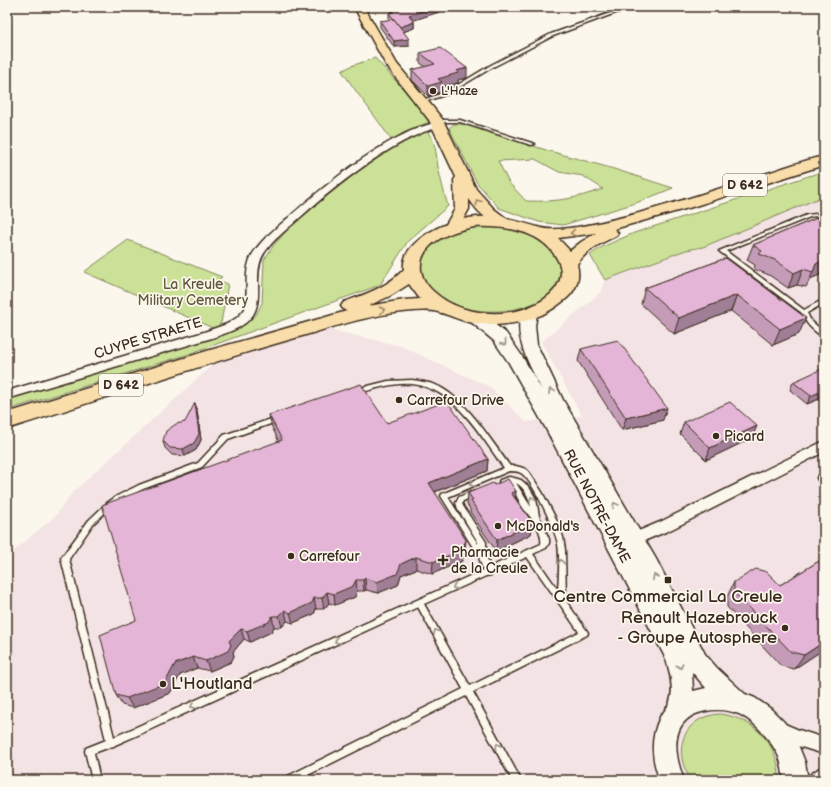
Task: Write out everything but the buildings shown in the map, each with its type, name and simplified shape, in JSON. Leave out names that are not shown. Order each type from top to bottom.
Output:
[{"type":"highway","name":"D 642","points":[[539,233],[574,233],[666,210],[824,160]]},
{"type":"highway","name":"D 642","points":[[569,264],[578,250],[592,241],[666,210]]},
{"type":"highway","points":[[481,221],[503,222],[525,227],[539,233],[559,247],[569,264],[569,280],[561,295],[544,308],[529,314],[499,318],[476,317],[461,313],[442,306],[423,291],[412,270],[414,257],[421,245],[437,233],[453,226],[481,221]]},
{"type":"highway","name":"D 642","points":[[236,348],[382,294],[397,286],[412,270]]},
{"type":"highway","name":"D 642","points":[[7,421],[236,348],[339,319],[414,304],[442,306]]},
{"type":"main road","points":[[359,7],[394,69],[438,122],[461,175],[480,206],[503,222]]},
{"type":"main road","points":[[453,226],[461,213],[463,205],[461,175]]},
{"type":"main road","name":"RUE NOTRE-DAME","points":[[529,314],[527,326],[528,339],[536,362],[559,407],[634,539],[697,661],[709,676],[737,702]]},
{"type":"main road","name":"RUE NOTRE-DAME","points":[[476,317],[500,337],[516,360],[554,427],[673,650],[681,668],[683,684],[679,711]]},
{"type":"main road","points":[[672,780],[665,758],[666,735],[670,722],[679,711],[691,703],[705,699],[720,698],[737,702],[752,709],[773,726],[788,748],[794,764],[796,780]]},
{"type":"street","name":"CUYPE STRAETE","points":[[7,395],[208,335],[236,324],[246,316],[250,310],[252,301],[253,268],[257,256],[270,240],[323,192],[346,174],[409,134],[438,122]]},
{"type":"street","points":[[634,539],[665,526],[824,446]]},
{"type":"street","points":[[773,726],[798,738],[824,746]]},
{"type":"street","points":[[658,780],[665,758]]},
{"type":"street","points":[[817,780],[824,774]]},
{"type":"lane","points":[[422,101],[447,93],[492,66],[552,35],[630,7]]},
{"type":"lane","points":[[438,122],[460,121],[533,144]]},
{"type":"lane","points":[[824,216],[809,216],[722,251],[804,312],[809,323],[824,335]]},
{"type":"lane","points":[[804,312],[824,301]]},
{"type":"lane","points":[[352,393],[394,382],[418,382],[438,388],[460,405],[508,469]]},
{"type":"lane","points":[[110,743],[65,558],[91,522],[119,498],[141,487],[200,465],[226,437],[285,416]]},
{"type":"lane","points":[[488,572],[482,556],[444,496],[508,469],[518,469],[529,476],[558,532],[561,544],[562,601]]},
{"type":"lane","points":[[96,780],[89,751],[110,743],[544,546],[546,544],[545,537],[535,517],[534,503],[527,488],[519,481],[509,480],[498,484]]},
{"type":"lane","points":[[482,556],[482,542],[459,503],[463,498],[484,490]]},
{"type":"lane","points":[[289,780],[584,633],[529,554]]},
{"type":"lane","points":[[420,603],[517,780]]},
{"type":"shaded area","points":[[824,196],[824,780],[7,780],[7,557],[55,516],[72,493],[219,359],[322,328],[401,346],[490,387],[526,422],[582,416],[541,342],[600,293],[605,280],[686,250],[703,247]]},
{"type":"green space","points":[[375,58],[415,102],[429,122],[403,133],[392,141],[342,71],[351,66]]},
{"type":"green space","points":[[454,124],[464,124],[673,188],[636,203],[563,225],[539,222],[499,208],[477,183],[449,128]],"holes":[[[535,159],[559,172],[583,176],[603,189],[565,199],[526,201],[509,183],[498,161]]]},
{"type":"green space","points":[[427,131],[435,148],[438,167],[448,206],[408,241],[380,285],[186,355],[7,410],[7,398],[234,329],[256,315],[262,303],[264,260],[273,246],[288,229],[339,183],[395,145]]},
{"type":"green space","points":[[824,171],[824,196],[703,247],[686,250],[605,280],[590,255],[602,247],[634,233]]},
{"type":"green space","points":[[481,227],[504,228],[519,231],[538,239],[546,245],[558,260],[560,268],[559,278],[551,292],[539,301],[516,309],[487,311],[473,310],[459,306],[446,300],[435,292],[426,282],[421,269],[422,258],[427,249],[446,236],[458,231]]},
{"type":"green space","name":"La Kreule Military Cemetery","points":[[128,240],[222,277],[218,280],[228,284],[221,323],[215,329],[84,272]]},
{"type":"green space","points":[[720,714],[744,721],[763,735],[775,755],[779,780],[691,780],[685,769],[682,758],[684,737],[689,728],[697,721],[707,716]]},
{"type":"place","name":"L'Haze","points":[[433,91]]},
{"type":"place","name":"Carrefour Drive","points":[[399,400]]},
{"type":"place","name":"Picard","points":[[716,436]]},
{"type":"place","name":"McDonald's","points":[[498,526]]},
{"type":"place","name":"Carrefour","points":[[291,556]]},
{"type":"place","name":"Pharmacie de la Creule","points":[[443,560]]},
{"type":"place","name":"Centre Commercial La Creule","points":[[668,580]]},
{"type":"place","name":"Renault Hazebrouck - Groupe Autosphere","points":[[785,628]]},
{"type":"place","name":"L'Houtland","points":[[163,684]]}]
